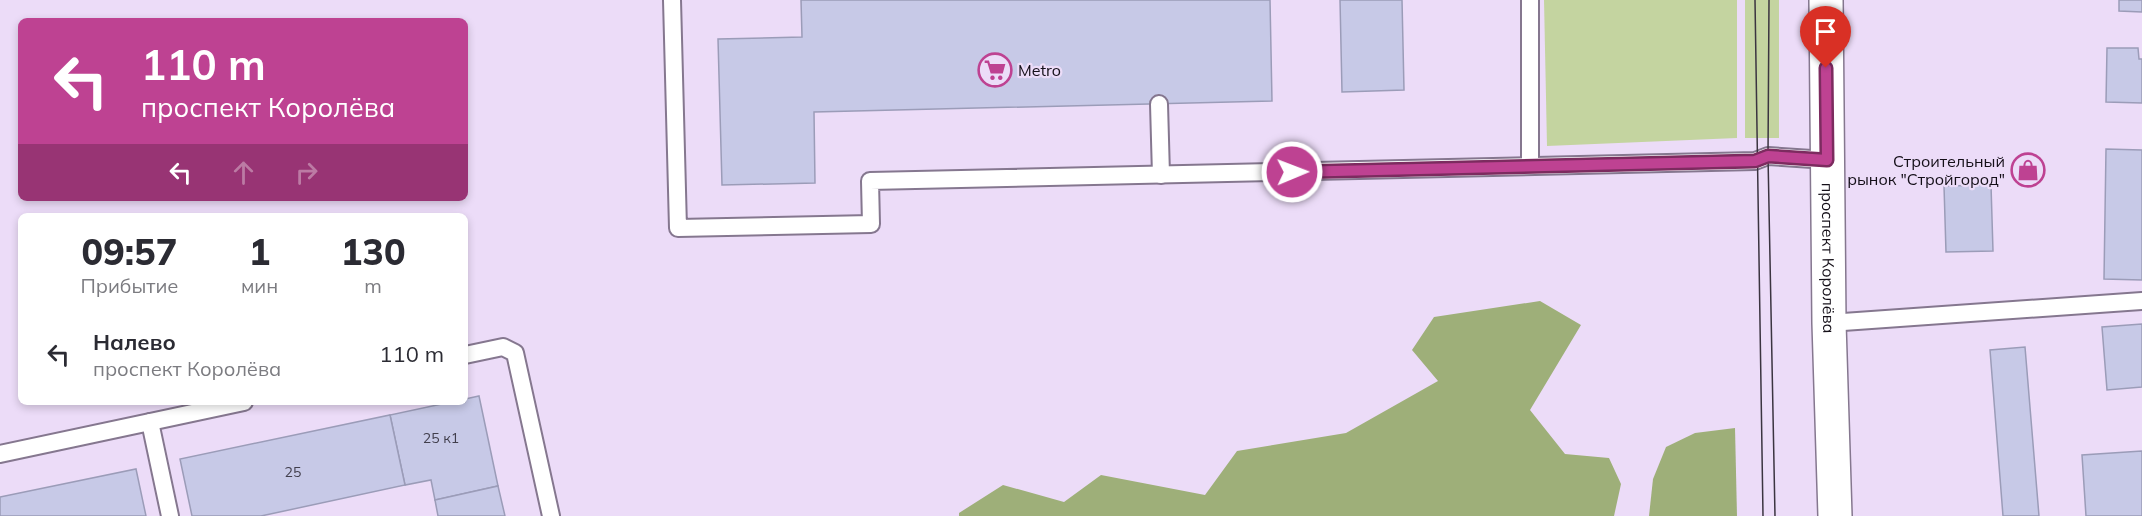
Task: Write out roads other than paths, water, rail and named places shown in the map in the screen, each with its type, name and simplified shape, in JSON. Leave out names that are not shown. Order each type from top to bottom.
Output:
[{"type":"main road","name":"проспект Королёва","points":[[1826,0],[1829,323],[1835,516]]},
{"type":"lane","points":[[672,0],[678,228],[871,224],[870,181],[1755,161],[1768,156],[1827,160]]},
{"type":"lane","points":[[1530,0],[1530,166]]},
{"type":"lane","points":[[1159,104],[1161,175]]},
{"type":"lane","points":[[1829,323],[2142,301]]},
{"type":"lane","points":[[468,354],[504,347],[515,353],[551,516]]},
{"type":"lane","points":[[0,454],[230,405]]},
{"type":"lane","points":[[150,422],[170,516]]},
{"type":"tram line","points":[[1755,0],[1763,516]]},
{"type":"tram line","points":[[1769,0],[1768,156],[1775,516]]},
{"type":"place","name":"Metro","points":[[995,70]]},
{"type":"place","name":"Строительный рынок \"Стройгород\"","points":[[2028,170]]}]
